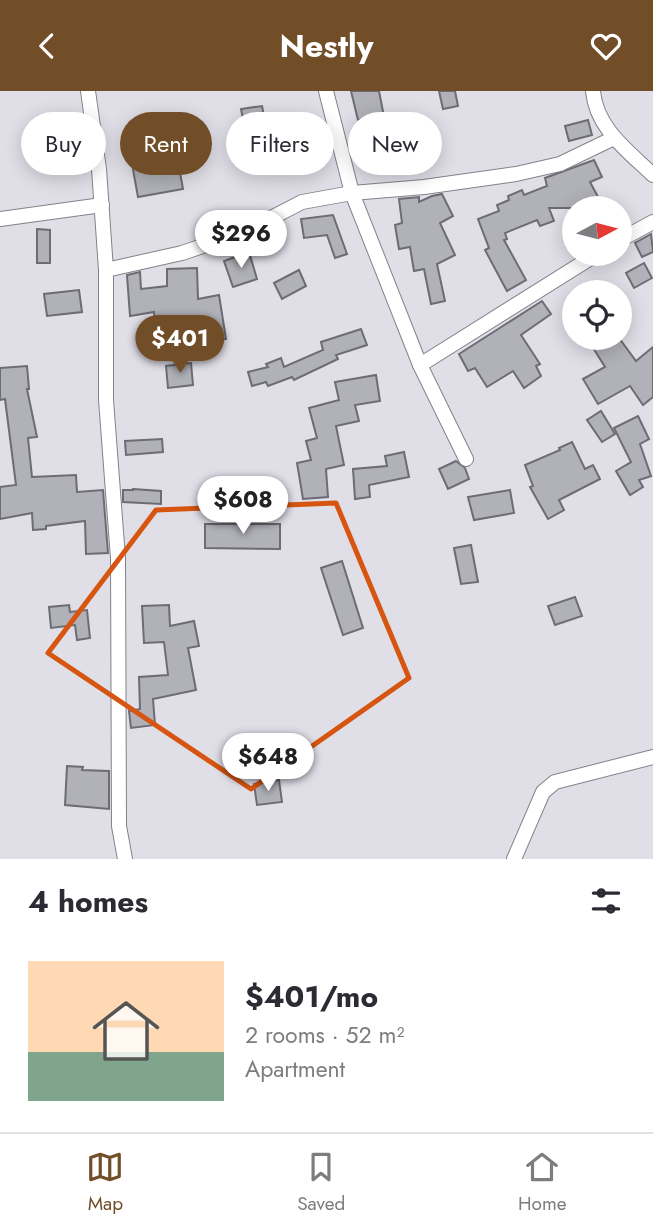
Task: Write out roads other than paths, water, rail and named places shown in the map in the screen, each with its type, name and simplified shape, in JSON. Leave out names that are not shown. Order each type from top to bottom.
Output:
[{"type":"street","points":[[88,91],[102,205],[106,270],[106,400],[118,558],[119,826],[125,859]]},
{"type":"street","points":[[326,91],[352,193],[420,365],[466,459]]},
{"type":"street","points":[[593,91],[600,117],[614,138],[653,176]]},
{"type":"street","points":[[106,270],[182,253],[244,232],[302,202],[352,193],[424,187],[516,174],[560,164],[614,138]]},
{"type":"street","points":[[0,219],[102,205]]},
{"type":"street","points":[[632,233],[653,222]]},
{"type":"street","points":[[420,365],[578,266]]},
{"type":"street","points":[[514,859],[543,792],[555,782],[653,757]]}]
